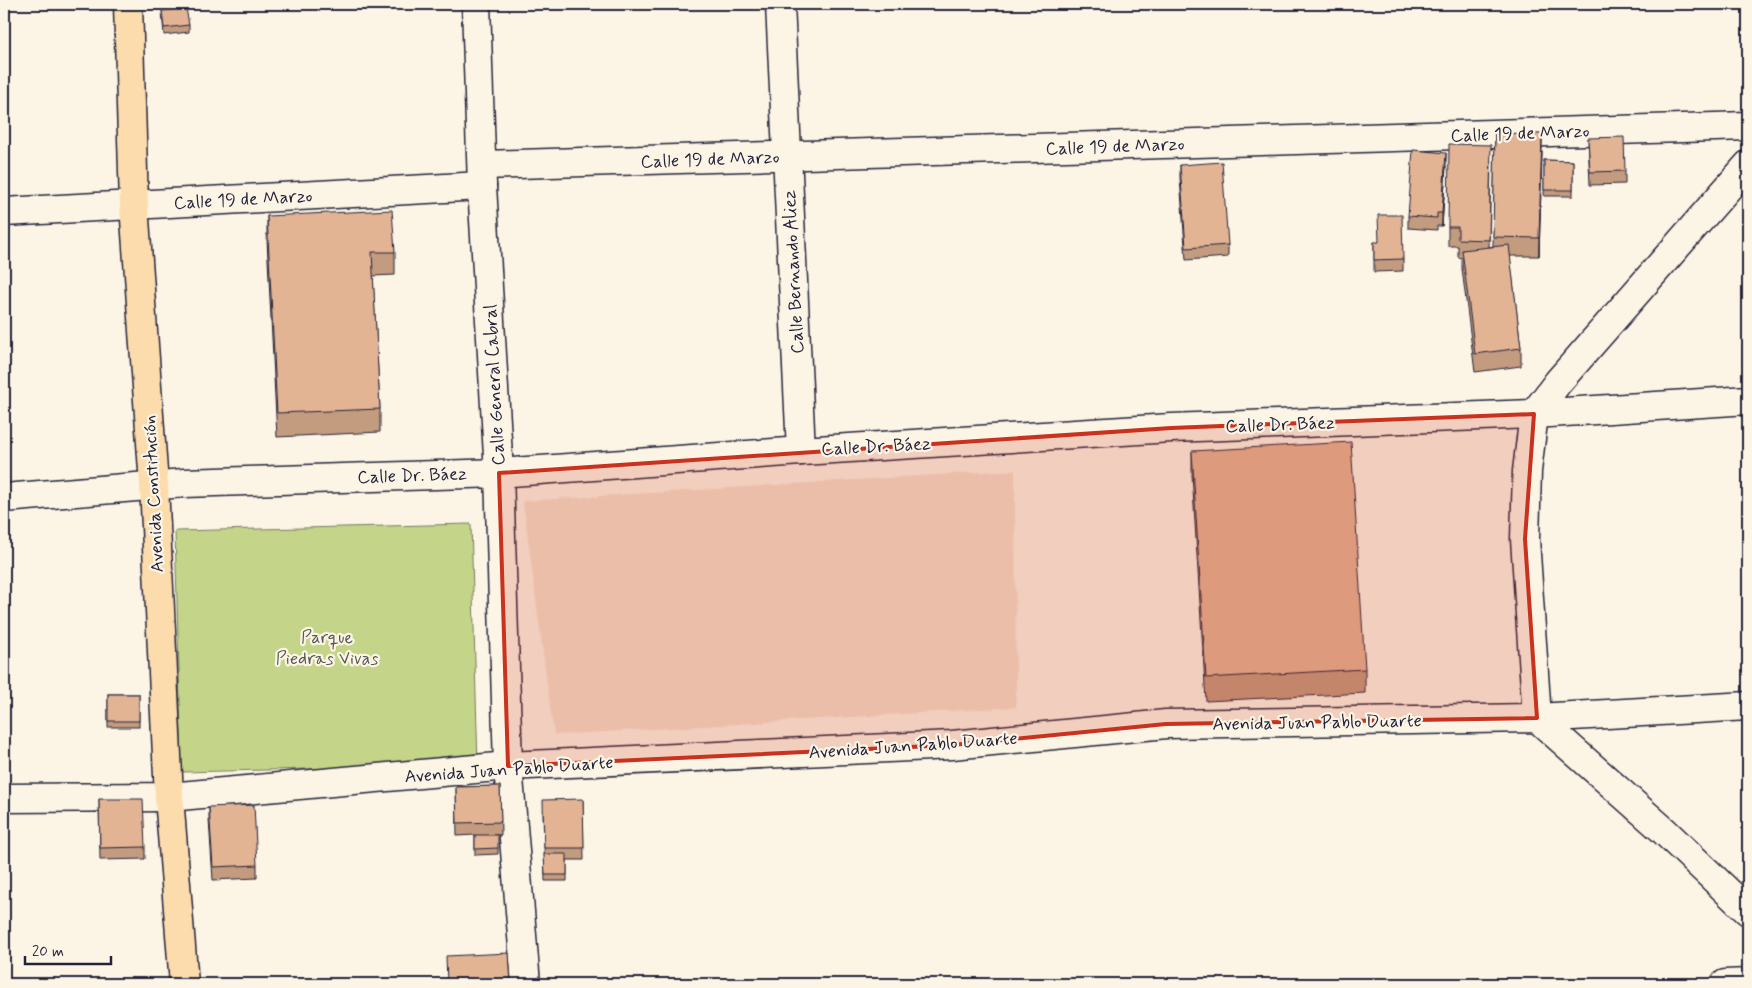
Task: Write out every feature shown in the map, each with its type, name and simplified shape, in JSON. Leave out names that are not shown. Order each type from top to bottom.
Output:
[{"type":"main road","name":"Avenida Constitución","points":[[128,4],[134,205],[154,485],[169,797],[184,984]]},
{"type":"street","name":"Calle General Cabral","points":[[476,4],[482,176],[499,473],[508,766],[526,984]]},
{"type":"street","name":"Calle Bernando Aliez","points":[[780,4],[801,451]]},
{"type":"street","name":"Calle 19 de Marzo","points":[[4,212],[134,205],[482,176],[788,157],[1748,126]]},
{"type":"street","points":[[1748,165],[1558,382],[1534,414],[1527,471],[1525,539],[1537,718],[1662,828],[1748,911]]},
{"type":"street","name":"Calle Dr. Báez","points":[[4,498],[154,485],[499,473],[801,451],[1171,428],[1534,414],[1748,400]]},
{"type":"street","name":"Avenida Juan Pablo Duarte","points":[[4,798],[169,797],[508,766],[952,744],[1166,724],[1537,718],[1748,706]]},
{"type":"street","points":[[1725,984],[1748,983]]},
{"type":"highlighted area","points":[[1534,414],[1525,539],[1537,718],[1166,724],[952,745],[508,766],[499,473],[1171,428]]},
{"type":"shaded area","points":[[1015,470],[1016,707],[554,735],[523,501]]},
{"type":"green space","name":"Parque Piedras Vivas","points":[[471,524],[478,765],[182,772],[175,531]]},
{"type":"building","points":[[186,8],[189,25],[164,28],[162,11]]},
{"type":"building","points":[[1495,133],[1542,134],[1539,238],[1493,237]]},
{"type":"building","points":[[1624,137],[1625,171],[1590,172],[1588,138]]},
{"type":"building","points":[[1449,144],[1491,145],[1489,240],[1458,239],[1458,227],[1448,227]]},
{"type":"building","points":[[1413,150],[1446,153],[1442,213],[1437,213],[1437,218],[1408,216]]},
{"type":"building","points":[[1544,160],[1573,161],[1573,190],[1544,190]]},
{"type":"building","points":[[1222,162],[1228,245],[1186,248],[1180,165]]},
{"type":"building","points":[[392,210],[395,252],[372,252],[380,409],[277,413],[267,216]]},
{"type":"building","points":[[1378,215],[1402,215],[1403,259],[1374,260],[1374,242],[1379,242]]},
{"type":"building","points":[[1509,245],[1521,348],[1475,354],[1462,250]]},
{"type":"building","points":[[1351,442],[1365,669],[1206,678],[1192,451]]},
{"type":"building","points":[[108,694],[139,694],[139,721],[108,721]]},
{"type":"building","points":[[500,786],[501,822],[457,823],[456,787]]},
{"type":"building","points":[[99,799],[143,799],[145,847],[100,848]]},
{"type":"building","points":[[583,799],[584,848],[544,848],[543,800]]},
{"type":"building","points":[[254,805],[257,865],[213,867],[209,807]]},
{"type":"building","points":[[475,835],[498,835],[498,848],[475,849]]},
{"type":"building","points":[[544,854],[567,854],[567,875],[545,875]]},
{"type":"building","points":[[509,953],[511,984],[447,984],[446,956]]},
{"type":"building","points":[[567,982],[567,984],[549,984]]}]
